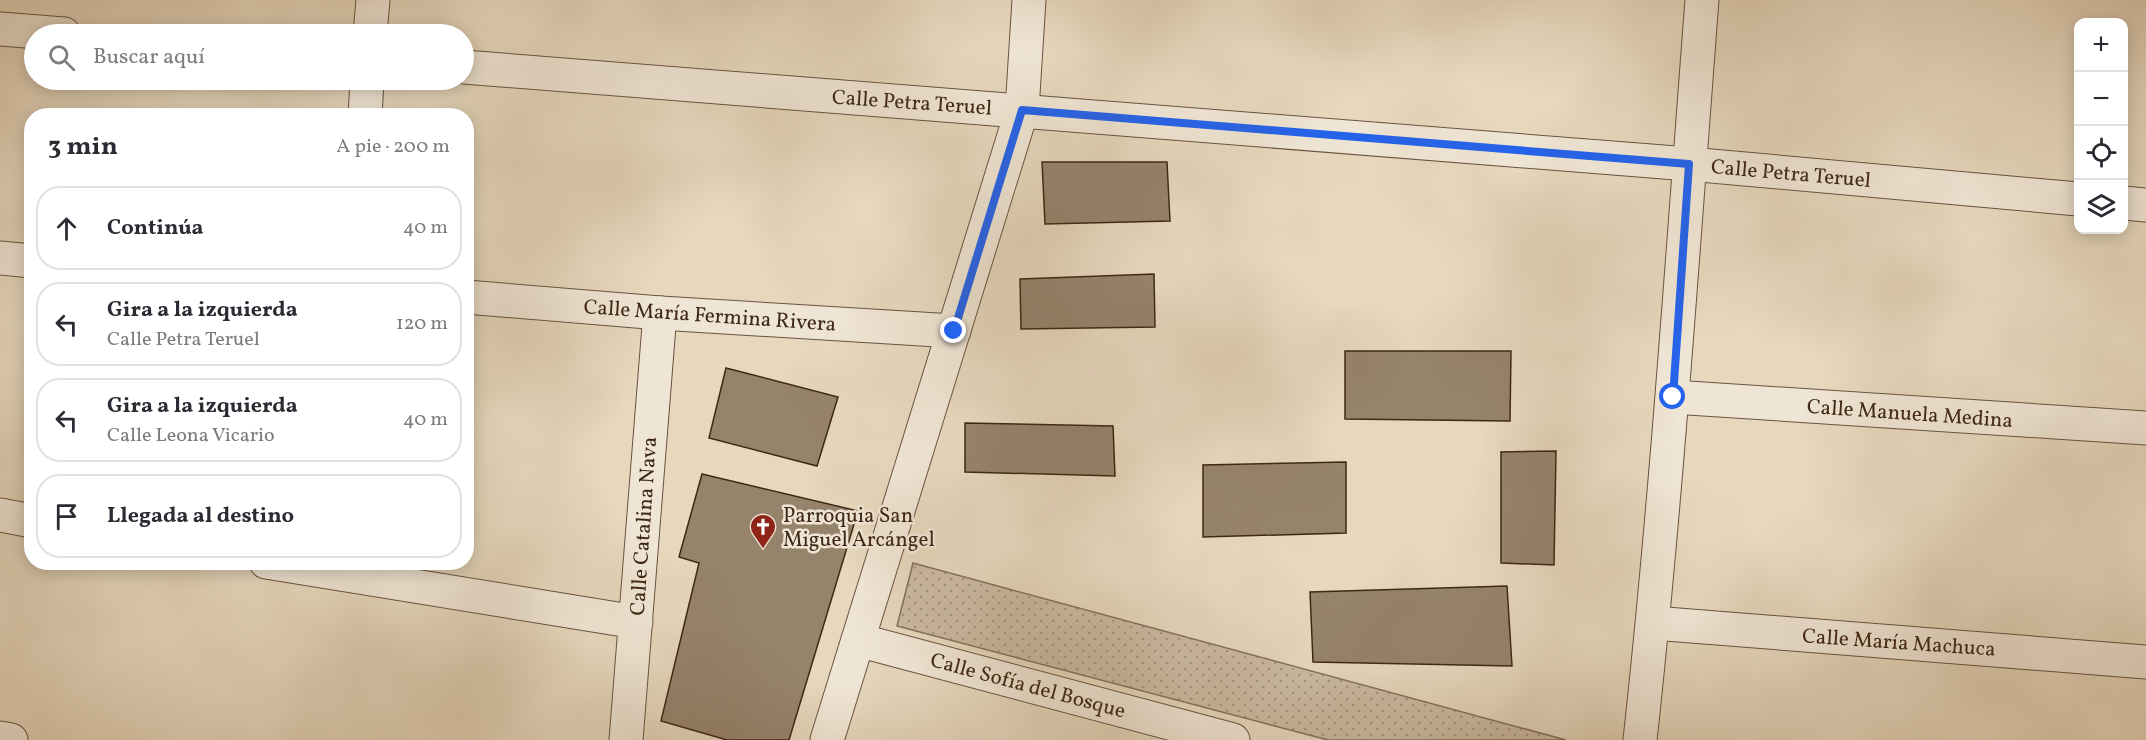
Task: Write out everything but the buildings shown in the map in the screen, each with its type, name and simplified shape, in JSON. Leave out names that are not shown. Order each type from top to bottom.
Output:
[{"type":"street","points":[[371,24],[373,0]]},
{"type":"street","points":[[826,740],[1022,110],[1029,0]]},
{"type":"street","points":[[1640,740],[1673,397],[1702,0]]},
{"type":"street","points":[[0,29],[24,31]]},
{"type":"street","name":"Calle Petra Teruel","points":[[474,68],[1689,164],[2074,199]]},
{"type":"street","points":[[365,108],[366,90]]},
{"type":"street","points":[[2128,203],[2146,205]]},
{"type":"street","points":[[0,258],[24,260]]},
{"type":"street","name":"Calle María Fermina Rivera","points":[[474,298],[954,331]]},
{"type":"street","name":"Calle Catalina Nava","points":[[626,740],[660,312]]},
{"type":"street","name":"Calle Manuela Medina","points":[[1673,397],[2146,428]]},
{"type":"street","points":[[0,515],[24,519]]},
{"type":"street","points":[[342,570],[636,622]]},
{"type":"street","name":"Calle María Machuca","points":[[1653,623],[2146,662]]},
{"type":"street","name":"Calle Sofía del Bosque","points":[[858,640],[1233,740]]},
{"type":"street","points":[[0,738],[11,740]]},
{"type":"shaded area","points":[[913,563],[1566,740],[1328,740],[897,626]]},
{"type":"place","name":"Parroquia San Miguel Arcángel","points":[[763,550]]},
{"type":"route","points":[[954,331],[1022,110],[1689,164],[1673,397]]}]
